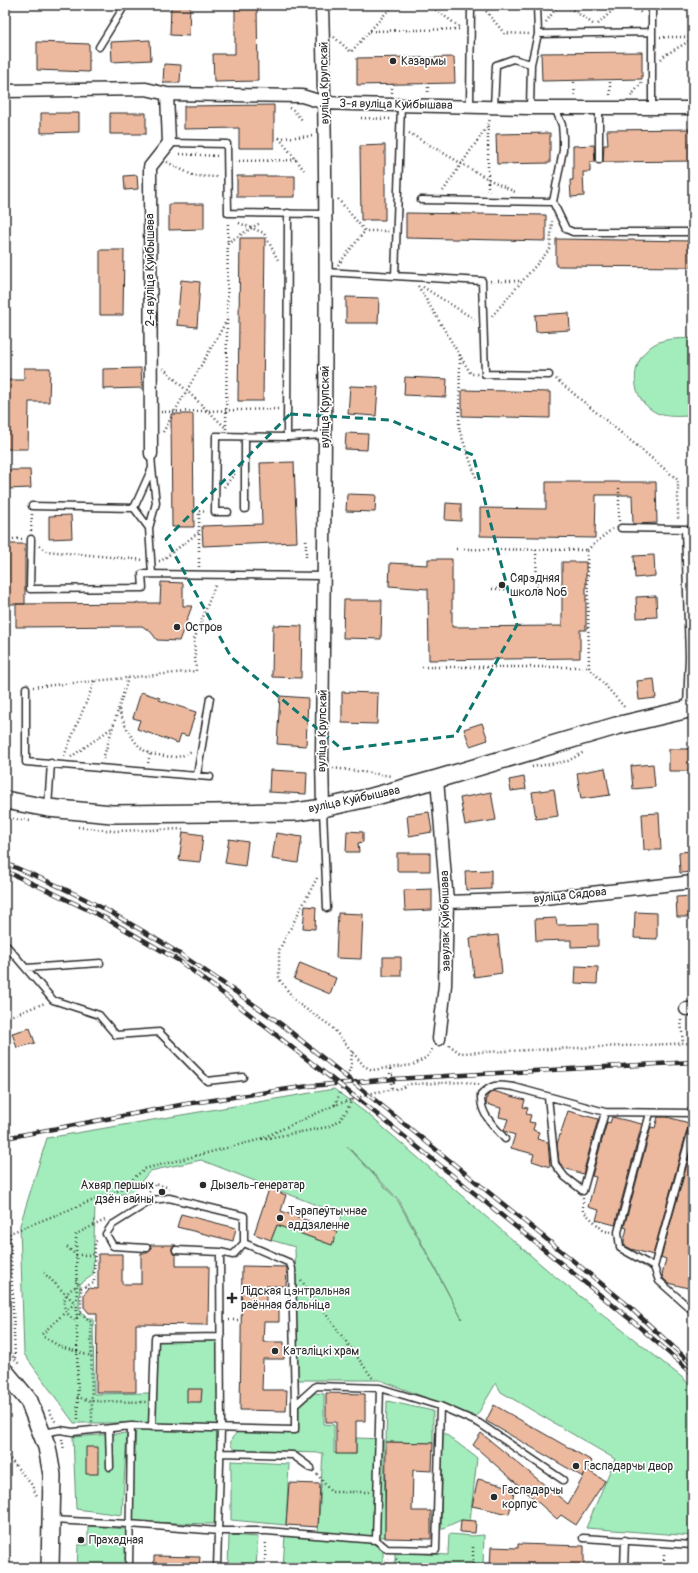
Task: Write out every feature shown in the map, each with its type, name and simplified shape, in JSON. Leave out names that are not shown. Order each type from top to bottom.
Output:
[{"type":"main road","name":"вуліца Куйбышава","points":[[5,800],[48,808],[112,814],[296,812],[323,808],[372,797],[616,726],[690,708]]},
{"type":"main road","points":[[5,1372],[29,1402],[47,1448],[52,1475],[50,1568]]},
{"type":"street","name":"вуліца Крупскай","points":[[322,5],[325,103],[323,808]]},
{"type":"street","name":"3-я вуліца Куйбышава","points":[[5,91],[146,89],[168,94],[302,96],[325,103],[530,108],[693,108]]},
{"type":"street","points":[[168,94],[169,144]]},
{"type":"street","name":"2-я вуліца Куйбышава","points":[[151,454],[150,167],[169,144]]},
{"type":"street","name":"завулак Куйбышава","points":[[437,779],[447,902],[445,985],[439,1039]]},
{"type":"street","name":"вуліца Сядова","points":[[447,902],[535,899],[693,882]]},
{"type":"lane","points":[[99,47],[125,5]]},
{"type":"lane","points":[[470,106],[471,5]]},
{"type":"lane","points":[[530,108],[531,64],[538,34],[537,5]]},
{"type":"lane","points":[[652,5],[652,108]]},
{"type":"lane","points":[[538,34],[652,34]]},
{"type":"lane","points":[[494,107],[496,65],[513,59],[531,64]]},
{"type":"lane","points":[[395,276],[401,105]]},
{"type":"lane","points":[[555,108],[562,125],[563,150],[553,202],[566,229],[573,232],[693,232]]},
{"type":"lane","points":[[599,108],[599,160]]},
{"type":"lane","points":[[169,144],[227,144],[228,213],[325,214]]},
{"type":"lane","points":[[421,200],[553,202]]},
{"type":"lane","points":[[287,437],[288,213]]},
{"type":"lane","points":[[325,272],[482,281],[485,374],[551,376]]},
{"type":"lane","points":[[228,512],[215,512],[216,436],[287,437],[325,435]]},
{"type":"lane","points":[[245,436],[245,510]]},
{"type":"lane","points":[[151,454],[156,503],[149,528],[152,574]]},
{"type":"lane","points":[[134,508],[152,468]]},
{"type":"lane","points":[[32,506],[134,508]]},
{"type":"lane","points":[[134,508],[149,528]]},
{"type":"lane","points":[[620,526],[685,529],[690,549],[690,708]]},
{"type":"lane","points":[[31,539],[30,589],[143,588],[142,574],[324,576]]},
{"type":"lane","points":[[26,688],[26,762],[210,777]]},
{"type":"lane","points":[[197,775],[210,698]]},
{"type":"lane","points":[[48,808],[51,764]]},
{"type":"lane","points":[[323,808],[327,908]]},
{"type":"lane","points":[[5,944],[53,1000],[99,1015],[116,1034],[159,1032],[207,1081],[243,1077]]},
{"type":"lane","points":[[26,968],[100,963]]},
{"type":"lane","points":[[505,1138],[484,1113],[480,1105],[481,1095],[489,1087],[500,1085],[514,1087],[605,1112],[693,1113]]},
{"type":"lane","points":[[548,1097],[555,1164],[565,1177],[583,1192],[605,1112]]},
{"type":"lane","points":[[650,1113],[618,1232],[620,1248],[654,1267]]},
{"type":"lane","points":[[692,1310],[659,1281],[654,1267],[693,1126]]},
{"type":"lane","points":[[146,1248],[113,1246],[106,1234],[112,1226],[152,1200],[169,1198],[244,1216],[244,1243],[233,1255],[220,1252],[176,1250]]},
{"type":"lane","points":[[42,1433],[60,1430],[73,1432],[131,1426],[295,1430],[296,1405],[292,1269],[290,1264],[244,1243]]},
{"type":"lane","points":[[217,1568],[221,1453],[220,1252]]},
{"type":"lane","points":[[692,1310],[693,1300]]},
{"type":"lane","points":[[152,1427],[155,1338],[221,1337]]},
{"type":"lane","points":[[296,1405],[316,1386],[380,1388],[440,1406],[479,1423],[563,1480]]},
{"type":"lane","points":[[376,1540],[380,1388]]},
{"type":"lane","points":[[52,1520],[219,1531],[267,1531],[376,1540],[388,1549],[436,1550],[440,1406]]},
{"type":"lane","points":[[129,1568],[131,1426]]},
{"type":"lane","points":[[109,1429],[110,1467]]},
{"type":"lane","points":[[221,1453],[293,1455],[311,1468]]},
{"type":"lane","points":[[583,1538],[693,1545]]},
{"type":"lane","points":[[624,1540],[624,1568]]},
{"type":"path","points":[[323,28],[351,52],[394,5]]},
{"type":"path","points":[[429,5],[471,36]]},
{"type":"path","points":[[481,5],[504,33],[538,34]]},
{"type":"path","points":[[566,5],[596,26],[618,5]]},
{"type":"path","points":[[630,5],[652,20]]},
{"type":"path","points":[[370,31],[462,29]]},
{"type":"path","points":[[652,34],[693,37]]},
{"type":"path","points":[[441,194],[488,125],[494,107]]},
{"type":"path","points":[[354,118],[400,119]]},
{"type":"path","points":[[488,125],[488,201]]},
{"type":"path","points":[[401,128],[488,179],[535,202]]},
{"type":"path","points":[[304,170],[279,138],[325,136]]},
{"type":"path","points":[[158,157],[179,154],[227,158],[297,160]]},
{"type":"path","points":[[158,157],[194,176],[227,177]]},
{"type":"path","points":[[338,198],[365,231]]},
{"type":"path","points":[[485,374],[471,374],[416,282],[484,325],[550,249],[553,202]]},
{"type":"path","points":[[228,244],[274,213]]},
{"type":"path","points":[[226,436],[228,218],[264,234],[288,278]]},
{"type":"path","points":[[365,231],[396,231]]},
{"type":"path","points":[[337,267],[365,231]]},
{"type":"path","points":[[482,281],[522,281]]},
{"type":"path","points":[[151,454],[227,319]]},
{"type":"path","points":[[460,355],[459,429],[477,480]]},
{"type":"path","points":[[150,356],[226,428]]},
{"type":"path","points":[[551,376],[678,480],[678,529]]},
{"type":"path","points":[[151,412],[287,409]]},
{"type":"path","points":[[619,488],[620,526]]},
{"type":"path","points":[[31,539],[32,506]]},
{"type":"path","points":[[199,565],[199,511],[215,512]]},
{"type":"path","points":[[456,549],[586,550],[613,528]]},
{"type":"path","points":[[5,540],[31,539],[46,551],[161,561],[199,532]]},
{"type":"path","points":[[306,540],[306,558]]},
{"type":"path","points":[[492,589],[537,590],[536,550]]},
{"type":"path","points":[[586,550],[589,667],[627,711]]},
{"type":"path","points":[[26,688],[196,671],[194,640],[218,575]]},
{"type":"path","points":[[422,667],[589,667]]},
{"type":"path","points":[[101,768],[128,678]]},
{"type":"path","points":[[61,764],[96,681]]},
{"type":"path","points":[[119,710],[126,728],[137,743],[150,754],[170,757],[183,756],[203,742]]},
{"type":"path","points":[[61,764],[113,727]]},
{"type":"path","points":[[331,767],[396,777]]},
{"type":"path","points":[[325,861],[279,950],[279,980],[297,1004],[331,1026],[364,1066],[372,1070],[413,1066],[427,1057],[439,1039],[460,1053],[693,1043]]},
{"type":"path","points":[[5,1018],[53,1000]]},
{"type":"path","points":[[683,1044],[681,1019],[690,1009]]},
{"type":"path","points":[[335,1104],[351,1066],[352,1051]]},
{"type":"path","points":[[390,1069],[390,1075],[393,1075],[394,1079],[394,1082],[391,1082],[392,1090],[410,1084],[465,1082],[489,1087]]},
{"type":"path","points":[[258,1140],[328,1127],[340,1120],[352,1099]]},
{"type":"path","points":[[583,1192],[583,1211],[604,1231],[618,1232]]},
{"type":"path","points":[[5,1236],[10,1233]]},
{"type":"path","points":[[81,1288],[94,1282],[95,1242],[106,1234]]},
{"type":"path","points":[[67,1247],[76,1254],[95,1255]]},
{"type":"path","points":[[292,1269],[380,1388]]},
{"type":"path","points":[[44,1273],[75,1303],[43,1335],[61,1347],[91,1356]]},
{"type":"path","points":[[75,1280],[81,1288],[81,1313],[76,1320],[70,1317],[66,1312],[63,1303],[66,1294],[75,1287]]},
{"type":"path","points":[[81,1313],[91,1322],[92,1430]]},
{"type":"path","points":[[5,1347],[15,1358]]},
{"type":"path","points":[[78,1431],[77,1397],[91,1401],[153,1402]]},
{"type":"path","points":[[5,1453],[31,1484],[38,1498]]},
{"type":"path","points":[[311,1468],[332,1492],[377,1492]]},
{"type":"path","points":[[265,1560],[267,1531]]},
{"type":"path","points":[[664,1568],[665,1544]]},
{"type":"path","points":[[473,1547],[473,1568]]},
{"type":"highlighted area","points":[[290,414],[390,420],[473,455],[517,625],[455,736],[342,749],[231,657],[166,539]]},
{"type":"green space","points":[[693,338],[693,416],[661,415],[647,406],[640,397],[636,386],[638,364],[643,354],[651,346],[662,341]]},
{"type":"green space","points":[[334,1089],[370,1116],[552,1274],[684,1379],[693,1389],[693,1536],[586,1528],[615,1459],[501,1392],[496,1383],[476,1417],[380,1380],[298,1380],[295,1247],[271,1240],[277,1225],[332,1245],[342,1215],[201,1160],[150,1171],[134,1190],[95,1204],[93,1275],[80,1284],[79,1308],[87,1318],[93,1318],[94,1394],[150,1393],[149,1423],[74,1423],[24,1354],[20,1225],[47,1138]],"holes":[[[347,1146],[399,1200],[462,1319],[398,1201]]]},
{"type":"green space","points":[[219,1339],[219,1426],[155,1424],[158,1340]]},
{"type":"green space","points":[[315,1393],[324,1394],[324,1424],[334,1425],[334,1453],[356,1454],[356,1438],[384,1439],[385,1537],[318,1534],[323,1453],[237,1451],[232,1446],[232,1438],[240,1431],[297,1431],[298,1408]]},
{"type":"green space","points":[[387,1401],[433,1411],[433,1443],[386,1442]]},
{"type":"green space","points":[[136,1429],[219,1430],[216,1524],[131,1522]]},
{"type":"green space","points":[[443,1432],[477,1458],[470,1521],[461,1520],[441,1529]]},
{"type":"green space","points":[[127,1433],[122,1515],[76,1509],[73,1437]]},
{"type":"green space","points":[[231,1461],[289,1464],[286,1525],[231,1520]]},
{"type":"green space","points":[[88,1526],[126,1529],[125,1568],[77,1568],[78,1545],[88,1545]]},
{"type":"green space","points":[[449,1534],[473,1536],[484,1535],[483,1568],[395,1568],[395,1552],[448,1555]]},
{"type":"green space","points":[[229,1535],[258,1537],[256,1568],[228,1568]]},
{"type":"green space","points":[[285,1535],[370,1541],[383,1551],[383,1568],[283,1568]]},
{"type":"building","points":[[171,5],[190,5],[189,36],[170,35]]},
{"type":"building","points":[[235,5],[257,5],[258,81],[214,82],[213,54],[235,54]]},
{"type":"building","points":[[150,40],[151,60],[112,62],[111,42]]},
{"type":"building","points":[[37,42],[89,44],[89,72],[37,70]]},
{"type":"building","points":[[642,52],[642,79],[542,81],[541,53]]},
{"type":"building","points":[[454,57],[455,83],[357,85],[357,58]]},
{"type":"building","points":[[164,64],[181,65],[180,83],[163,83]]},
{"type":"building","points":[[274,105],[274,148],[239,148],[239,128],[184,129],[184,106]]},
{"type":"building","points":[[41,113],[79,113],[79,132],[41,133]]},
{"type":"building","points":[[110,113],[146,113],[146,134],[110,134]]},
{"type":"building","points":[[693,129],[693,161],[603,162],[604,145],[608,145],[607,130]]},
{"type":"building","points":[[550,133],[550,163],[497,164],[496,134]]},
{"type":"building","points":[[385,145],[385,220],[361,220],[360,146]]},
{"type":"building","points":[[594,145],[595,162],[590,162],[590,172],[583,172],[584,196],[571,197],[570,180],[573,180],[573,146]]},
{"type":"building","points":[[137,175],[138,189],[125,190],[124,176]]},
{"type":"building","points":[[237,176],[295,176],[295,197],[237,197]]},
{"type":"building","points":[[169,204],[204,204],[204,229],[169,230]]},
{"type":"building","points":[[406,213],[546,215],[546,241],[406,238]]},
{"type":"building","points":[[240,238],[265,238],[263,401],[238,401]]},
{"type":"building","points":[[556,239],[693,241],[693,267],[556,266]]},
{"type":"building","points":[[100,250],[124,250],[123,315],[100,315]]},
{"type":"building","points":[[181,280],[200,282],[197,327],[177,325]]},
{"type":"building","points":[[346,297],[379,298],[378,323],[346,323]]},
{"type":"building","points":[[569,313],[570,330],[536,332],[535,315]]},
{"type":"building","points":[[24,368],[50,368],[49,402],[29,402],[28,449],[5,449],[5,380],[24,380]]},
{"type":"building","points":[[141,368],[142,388],[103,389],[103,369]]},
{"type":"building","points":[[405,377],[447,379],[446,397],[404,395]]},
{"type":"building","points":[[350,386],[378,387],[376,416],[348,414]]},
{"type":"building","points":[[462,390],[550,392],[550,418],[462,416]]},
{"type":"building","points":[[171,414],[193,414],[194,527],[172,527]]},
{"type":"building","points":[[346,433],[368,434],[367,450],[345,449]]},
{"type":"building","points":[[294,462],[297,542],[203,546],[202,526],[262,524],[260,463]]},
{"type":"building","points":[[6,470],[30,470],[31,488],[6,489]]},
{"type":"building","points":[[546,482],[656,482],[657,523],[633,524],[632,495],[596,495],[595,538],[480,536],[480,508],[546,509]]},
{"type":"building","points":[[347,494],[376,495],[375,512],[346,511]]},
{"type":"building","points":[[446,503],[461,504],[461,521],[445,520]]},
{"type":"building","points":[[71,515],[72,538],[49,539],[49,516]]},
{"type":"building","points":[[5,544],[25,544],[25,604],[5,604]]},
{"type":"building","points":[[654,555],[655,576],[635,578],[634,556]]},
{"type":"building","points":[[428,559],[452,559],[452,627],[562,626],[562,562],[586,562],[586,630],[580,630],[580,658],[429,660],[428,589],[389,586],[390,563],[428,565]]},
{"type":"building","points":[[161,582],[183,583],[183,606],[192,606],[179,641],[157,640],[151,632],[142,626],[16,627],[16,604],[160,603]]},
{"type":"building","points":[[656,596],[657,617],[637,618],[636,597]]},
{"type":"building","points":[[344,600],[382,600],[381,639],[343,638]]},
{"type":"building","points":[[273,625],[302,626],[301,678],[272,677]]},
{"type":"building","points":[[654,679],[656,698],[639,700],[637,681]]},
{"type":"building","points":[[141,692],[160,698],[159,700],[196,712],[188,736],[181,734],[178,743],[137,729],[140,720],[133,718]]},
{"type":"building","points":[[342,692],[378,693],[377,724],[342,723]]},
{"type":"building","points":[[280,696],[308,698],[306,746],[277,744]]},
{"type":"building","points":[[482,723],[488,740],[470,746],[464,729]]},
{"type":"building","points":[[669,749],[693,749],[693,771],[669,771]]},
{"type":"building","points":[[653,764],[655,787],[633,789],[631,766]]},
{"type":"building","points":[[605,768],[610,795],[581,799],[577,773]]},
{"type":"building","points":[[270,770],[307,772],[306,794],[269,792]]},
{"type":"building","points":[[524,777],[526,789],[511,791],[509,780]]},
{"type":"building","points":[[554,789],[558,816],[536,819],[532,792]]},
{"type":"building","points":[[491,792],[496,820],[465,825],[460,798]]},
{"type":"building","points":[[429,812],[432,832],[409,836],[407,815]]},
{"type":"building","points":[[659,813],[661,850],[644,850],[642,814]]},
{"type":"building","points":[[347,831],[363,832],[363,842],[358,843],[359,852],[346,852]]},
{"type":"building","points":[[183,832],[203,835],[200,862],[179,860]]},
{"type":"building","points":[[276,833],[302,837],[298,863],[272,859]]},
{"type":"building","points":[[229,839],[248,842],[245,866],[225,863]]},
{"type":"building","points":[[693,851],[693,872],[680,873],[679,852]]},
{"type":"building","points":[[397,853],[430,853],[430,871],[397,871]]},
{"type":"building","points":[[491,870],[491,889],[466,890],[465,871]]},
{"type":"building","points":[[432,889],[432,910],[405,911],[404,890]]},
{"type":"building","points":[[693,896],[693,917],[677,917],[676,897]]},
{"type":"building","points":[[305,906],[316,907],[315,929],[303,928]]},
{"type":"building","points":[[635,912],[657,913],[657,939],[634,938]]},
{"type":"building","points":[[338,913],[363,914],[361,959],[336,958]]},
{"type":"building","points":[[556,918],[557,925],[598,924],[598,946],[571,947],[571,940],[536,941],[535,919]]},
{"type":"building","points":[[498,935],[502,973],[474,977],[470,938]]},
{"type":"building","points":[[383,957],[401,957],[401,976],[383,976]]},
{"type":"building","points":[[300,963],[336,978],[330,994],[294,979]]},
{"type":"building","points":[[576,966],[598,967],[597,984],[575,983]]},
{"type":"building","points":[[30,1028],[35,1043],[17,1048],[12,1033]]},
{"type":"building","points":[[493,1091],[525,1100],[523,1107],[528,1108],[526,1114],[531,1115],[529,1122],[535,1123],[533,1130],[539,1132],[537,1139],[548,1142],[550,1167],[532,1161],[534,1154],[511,1148],[515,1135],[504,1131],[508,1119],[499,1117],[501,1108],[486,1104],[487,1096]]},
{"type":"building","points":[[568,1111],[598,1119],[583,1174],[564,1168],[559,1162],[557,1144]]},
{"type":"building","points":[[612,1117],[642,1124],[615,1225],[596,1220],[599,1210],[588,1207],[596,1177],[592,1176],[607,1122],[610,1123]]},
{"type":"building","points":[[658,1117],[667,1117],[689,1123],[653,1255],[631,1249],[624,1245],[627,1228],[624,1227],[651,1127],[655,1128]]},
{"type":"building","points":[[693,1143],[693,1270],[688,1288],[668,1283],[663,1278],[662,1275],[666,1259],[661,1257]]},
{"type":"building","name":"Тэрапеўтычнае аддзяленне","points":[[269,1189],[286,1195],[281,1211],[337,1231],[332,1245],[277,1225],[271,1240],[254,1234]]},
{"type":"building","points":[[181,1214],[236,1228],[233,1241],[177,1227]]},
{"type":"building","points":[[150,1245],[176,1245],[172,1247],[172,1250],[173,1254],[176,1255],[176,1266],[209,1266],[208,1325],[136,1324],[136,1392],[96,1392],[97,1313],[89,1313],[84,1307],[84,1294],[89,1288],[98,1289],[98,1254],[122,1254],[122,1284],[141,1284],[141,1253],[147,1253],[150,1251]]},
{"type":"building","points":[[242,1266],[287,1267],[286,1286],[266,1286],[266,1308],[279,1308],[279,1322],[264,1322],[263,1342],[284,1342],[284,1359],[263,1359],[262,1390],[287,1390],[286,1411],[240,1410]]},
{"type":"building","points":[[187,1389],[202,1389],[201,1402],[187,1402]]},
{"type":"building","points":[[326,1393],[365,1394],[365,1421],[356,1421],[356,1454],[336,1454],[336,1422],[326,1422]]},
{"type":"building","points":[[494,1405],[592,1461],[583,1477],[486,1421]]},
{"type":"building","points":[[481,1433],[568,1504],[587,1470],[605,1481],[576,1525],[561,1515],[557,1519],[473,1445]]},
{"type":"building","points":[[386,1442],[433,1443],[432,1471],[413,1470],[412,1511],[431,1511],[431,1539],[385,1538]]},
{"type":"building","points":[[86,1447],[98,1447],[98,1474],[86,1474]]},
{"type":"building","name":"Гаспадарчы корпус","points":[[478,1479],[515,1488],[509,1514],[472,1506]]},
{"type":"building","points":[[289,1483],[320,1484],[318,1527],[286,1525]]},
{"type":"building","points":[[461,1520],[476,1521],[475,1533],[460,1532]]},
{"type":"building","points":[[518,1544],[584,1546],[584,1568],[490,1568],[491,1547],[518,1548]]},
{"type":"building","points":[[154,1556],[200,1557],[199,1568],[154,1568]]},
{"type":"railway","points":[[5,863],[87,900],[145,932],[200,967],[281,1024],[624,1302],[693,1365]]},
{"type":"railway","points":[[5,871],[105,918],[178,960],[368,1107],[636,1324],[693,1374]]},
{"type":"railway","points":[[5,1138],[186,1104],[309,1086],[394,1079],[693,1062]]},
{"type":"place","name":"Казармы","points":[[393,61]]},
{"type":"place","name":"Сярэдняя школа №6","points":[[502,585]]},
{"type":"place","name":"Остров","points":[[177,627]]},
{"type":"place","name":"Дызель-генератар","points":[[203,1185]]},
{"type":"place","name":"Ахвяр першых дзён вайны","points":[[162,1192]]},
{"type":"place","name":"Тэрапеўтычнае аддзяленне","points":[[280,1218]]},
{"type":"place","name":"Лідская цэнтральная раённая бальніца","points":[[232,1298]]},
{"type":"place","name":"Каталіцкі храм","points":[[275,1351]]},
{"type":"place","name":"Гаспадарчы двор","points":[[576,1466]]},
{"type":"place","name":"Гаспадарчы корпус","points":[[494,1497]]},
{"type":"place","name":"Прахадная","points":[[81,1540]]}]
